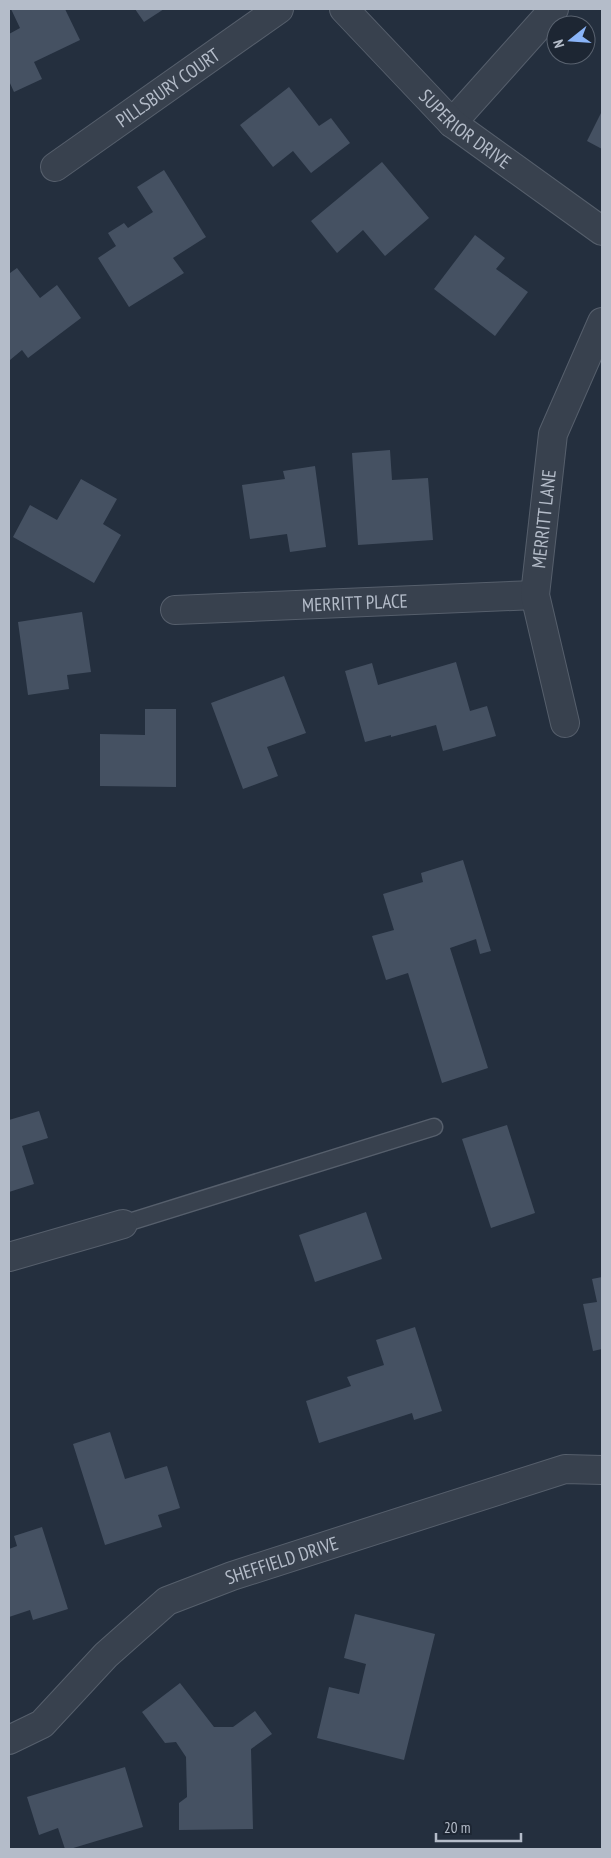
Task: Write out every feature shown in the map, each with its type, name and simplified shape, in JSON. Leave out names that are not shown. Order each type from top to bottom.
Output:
[{"type":"street","name":"PILLSBURY COURT","points":[[55,167],[279,9]]},
{"type":"street","name":"SUPERIOR DRIVE","points":[[344,9],[452,124],[602,232]]},
{"type":"street","points":[[452,124],[554,9]]},
{"type":"street","name":"MERRITT LANE","points":[[565,723],[535,595],[553,434],[602,322]]},
{"type":"street","name":"MERRITT PLACE","points":[[175,610],[535,595]]},
{"type":"street","points":[[9,1257],[123,1224]]},
{"type":"street","name":"SHEFFIELD DRIVE","points":[[9,1740],[42,1724],[106,1655],[167,1601],[232,1576],[565,1469],[602,1470]]},
{"type":"lane","points":[[123,1224],[434,1127]]},
{"type":"building","points":[[11,9],[65,9],[80,40],[34,62],[42,79],[14,92],[9,81],[9,34],[20,28]]},
{"type":"building","points":[[135,9],[164,9],[144,22]]},
{"type":"building","points":[[289,87],[319,126],[331,118],[350,143],[311,173],[293,151],[273,167],[240,125]]},
{"type":"building","points":[[602,111],[602,149],[587,141]]},
{"type":"building","points":[[382,162],[429,218],[385,256],[363,230],[337,253],[311,221]]},
{"type":"building","points":[[164,170],[206,237],[173,258],[184,273],[129,307],[98,258],[116,246],[108,233],[124,223],[128,228],[153,212],[137,187]]},
{"type":"building","points":[[475,235],[505,258],[496,269],[528,292],[495,336],[434,289]]},
{"type":"building","points":[[17,268],[40,298],[57,285],[81,318],[28,358],[22,350],[10,360],[9,271],[10,273]]},
{"type":"building","points":[[390,450],[392,480],[428,478],[433,540],[358,545],[352,453]]},
{"type":"building","points":[[315,466],[326,547],[290,552],[287,534],[250,539],[242,485],[285,479],[283,471]]},
{"type":"building","points":[[81,479],[117,499],[103,524],[121,535],[94,583],[13,537],[30,505],[57,520]]},
{"type":"building","points":[[82,612],[91,672],[67,675],[69,689],[28,695],[18,622]]},
{"type":"building","points":[[456,662],[470,711],[487,706],[496,736],[443,751],[436,725],[365,742],[345,671],[372,663],[378,685]]},
{"type":"building","points":[[284,676],[306,733],[267,747],[278,776],[243,789],[211,703]]},
{"type":"building","points":[[145,709],[176,709],[176,787],[100,786],[100,734],[145,735]]},
{"type":"building","points":[[463,860],[491,951],[480,954],[476,939],[450,948],[488,1068],[442,1083],[408,973],[386,980],[372,936],[394,930],[383,894],[423,882],[421,873]]},
{"type":"building","points":[[39,1111],[48,1138],[22,1146],[34,1184],[9,1192],[9,1120]]},
{"type":"building","points":[[507,1125],[535,1213],[491,1228],[462,1139]]},
{"type":"building","points":[[366,1212],[382,1259],[315,1282],[299,1235]]},
{"type":"building","points":[[602,1277],[602,1349],[593,1351],[583,1304],[597,1302],[592,1279]]},
{"type":"building","points":[[415,1327],[442,1411],[414,1420],[412,1413],[319,1443],[306,1401],[351,1386],[347,1377],[384,1365],[376,1340]]},
{"type":"building","points":[[110,1432],[125,1479],[167,1466],[180,1508],[158,1515],[162,1527],[105,1545],[73,1444]]},
{"type":"building","points":[[42,1527],[68,1609],[33,1620],[30,1610],[9,1617],[9,1549],[17,1546],[14,1536]]},
{"type":"building","points":[[355,1614],[435,1634],[404,1760],[317,1738],[329,1687],[359,1694],[366,1664],[344,1658]]},
{"type":"building","points":[[180,1683],[214,1727],[233,1727],[255,1711],[272,1734],[251,1749],[253,1829],[179,1830],[179,1803],[187,1797],[186,1757],[176,1742],[165,1743],[142,1712]]},
{"type":"building","points":[[125,1767],[143,1827],[70,1849],[65,1849],[58,1828],[39,1835],[27,1797]]}]
